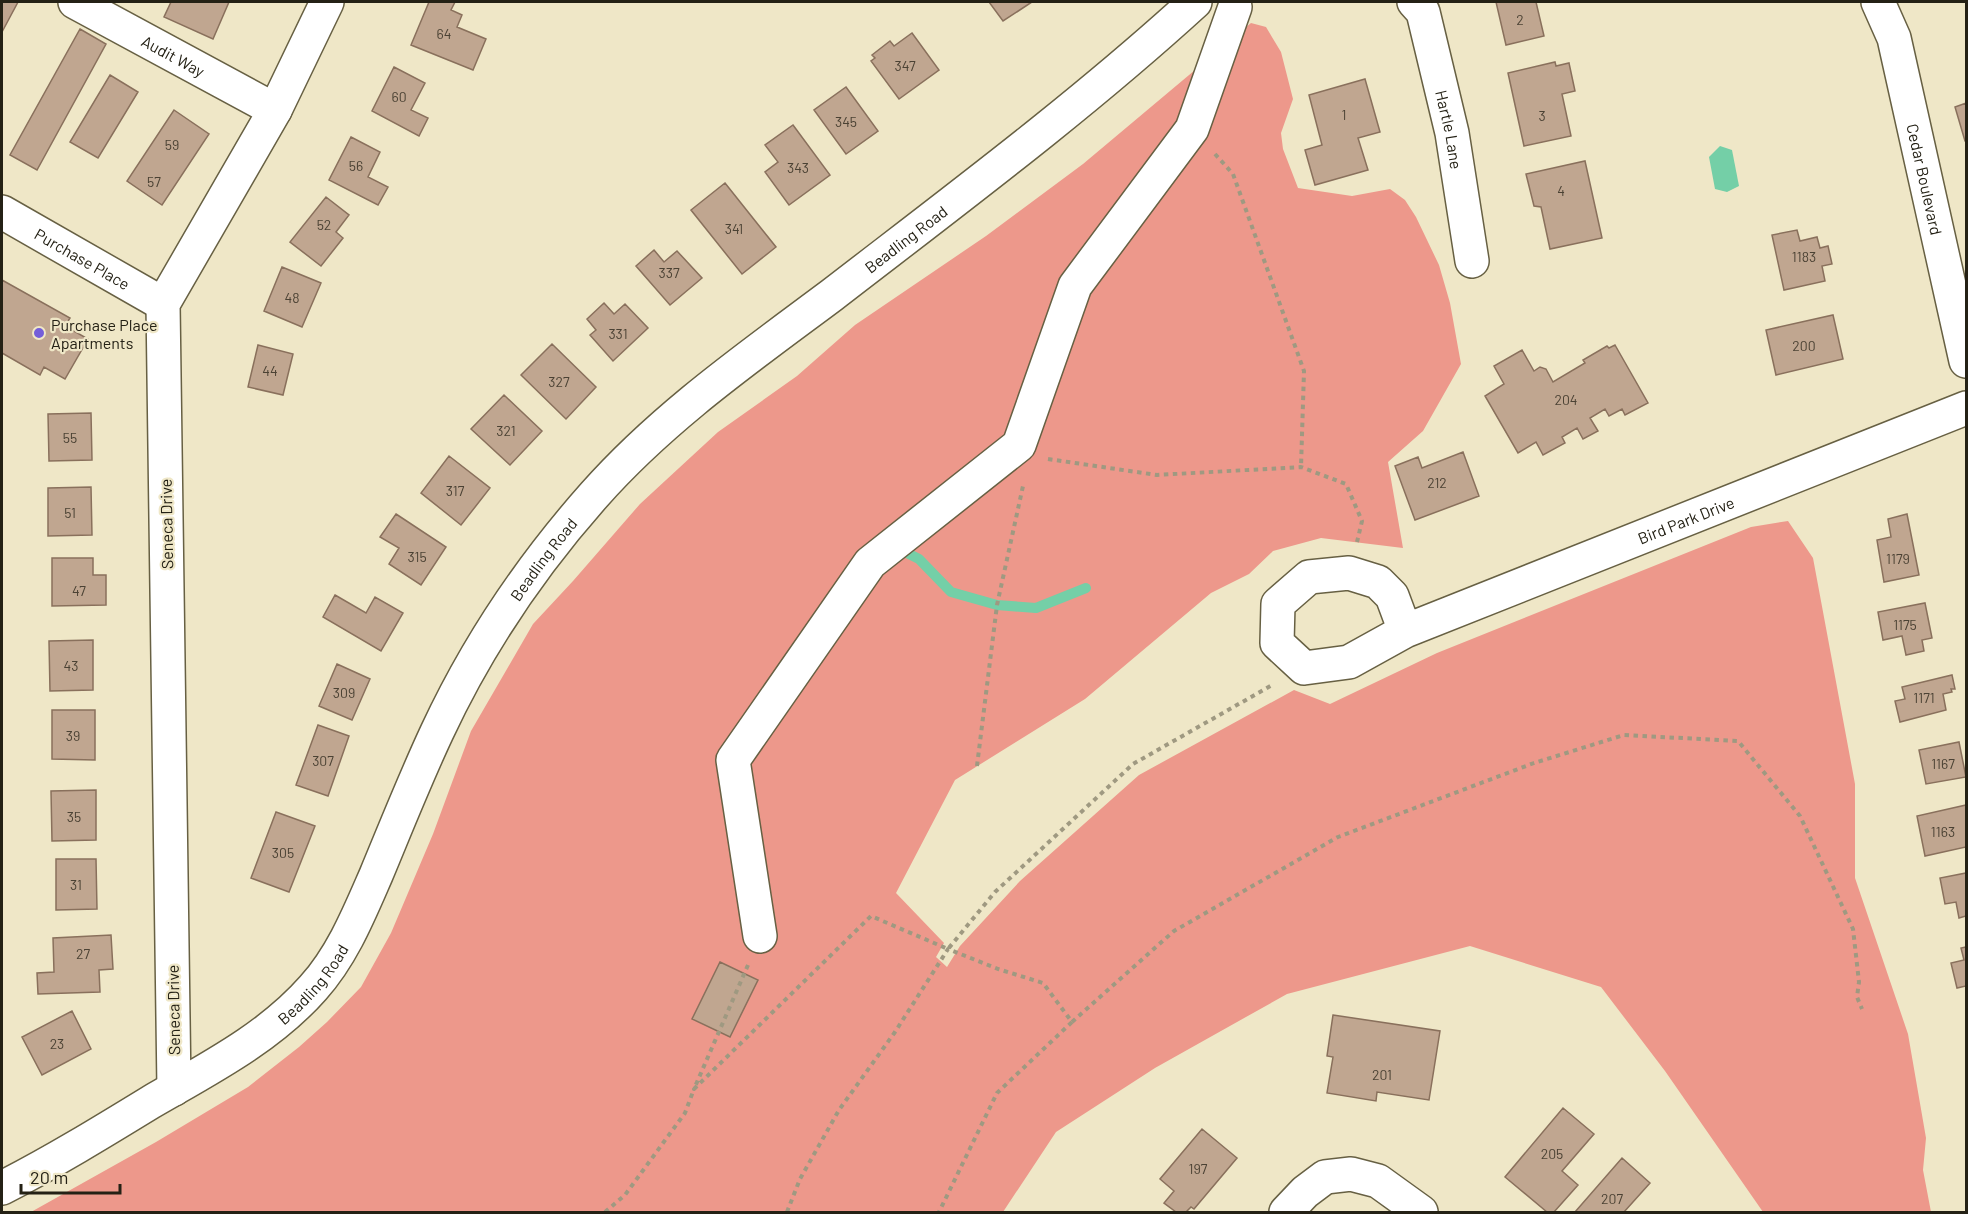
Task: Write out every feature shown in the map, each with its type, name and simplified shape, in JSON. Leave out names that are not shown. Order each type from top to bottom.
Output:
[{"type":"street","name":"Audit Way","points":[[75,2],[275,110]]},
{"type":"street","points":[[163,304],[275,110],[327,2]]},
{"type":"street","name":"Beadling Road","points":[[2,1188],[40,1169],[249,1044],[283,1017],[314,987],[337,956],[359,915],[437,731],[473,663],[509,603],[595,494],[644,444],[697,397],[944,209],[1094,91],[1195,2]]},
{"type":"street","name":"Hartle Lane","points":[[1414,2],[1423,12],[1452,133],[1472,261]]},
{"type":"street","name":"Cedar Boulevard","points":[[1878,2],[1894,38],[1966,361]]},
{"type":"street","points":[[760,936],[733,760],[870,563],[1024,451],[1075,286],[1192,129],[1243,3]]},
{"type":"street","name":"Purchase Place","points":[[2,212],[163,304]]},
{"type":"street","name":"Seneca Drive","points":[[163,304],[174,1089]]},
{"type":"street","name":"Bird Park Drive","points":[[1304,668],[1349,662],[1405,631],[1966,408]]},
{"type":"street","points":[[1304,668],[1277,643],[1278,604],[1309,577],[1349,573],[1378,582],[1392,596],[1405,631]]},
{"type":"street","points":[[1286,1212],[1305,1192],[1325,1177],[1351,1174],[1378,1181],[1421,1212]]},
{"type":"path","points":[[1192,129],[1233,174],[1304,370],[1301,467]]},
{"type":"path","points":[[977,766],[997,605],[1024,451],[1157,475],[1301,467],[1346,484],[1362,521],[1349,573]]},
{"type":"path","points":[[787,1212],[800,1179],[839,1110],[895,1032],[948,949],[994,892],[1133,764],[1304,668]]},
{"type":"path","points":[[939,1212],[997,1093],[1174,931],[1338,837],[1534,764],[1624,735],[1738,741],[1800,816],[1853,929],[1859,982],[1857,997],[1862,1009]]},
{"type":"path","points":[[694,1089],[871,916],[998,969],[1043,983],[1072,1022]]},
{"type":"path","points":[[605,1212],[625,1195],[685,1113],[760,936]]},
{"type":"shaded area","points":[[1251,23],[1266,27],[1281,52],[1293,99],[1281,133],[1283,149],[1298,188],[1352,196],[1390,189],[1405,200],[1416,217],[1439,265],[1450,303],[1461,364],[1423,431],[1388,462],[1403,548],[1321,538],[1273,551],[1249,574],[1211,593],[1085,699],[955,780],[896,893],[944,943],[936,957],[947,967],[960,946],[1020,881],[1139,775],[1294,690],[1330,704],[1437,653],[1751,527],[1788,521],[1813,558],[1855,784],[1855,878],[1908,1034],[1926,1138],[1923,1170],[1931,1212],[1763,1212],[1665,1071],[1601,987],[1470,946],[1287,994],[1155,1068],[1056,1132],[1003,1212],[31,1212],[248,1087],[299,1047],[361,987],[391,933],[433,834],[471,731],[533,624],[640,504],[718,432],[797,376],[855,325],[986,236],[1083,164]]},
{"type":"shaded area","points":[[1720,146],[1732,150],[1739,186],[1727,192],[1715,189],[1709,157]]},
{"type":"building","points":[[2,2],[18,2],[2,32]]},
{"type":"building","points":[[171,2],[229,2],[213,39],[164,17]]},
{"type":"building","points":[[429,2],[455,2],[451,10],[462,15],[457,27],[486,39],[473,70],[411,45]]},
{"type":"building","points":[[989,2],[1032,2],[1003,21]]},
{"type":"building","points":[[1496,2],[1536,2],[1544,36],[1506,45]]},
{"type":"building","points":[[80,29],[106,44],[37,170],[10,155]]},
{"type":"building","points":[[912,33],[939,70],[899,99],[871,61],[875,58],[872,55],[890,41],[894,46]]},
{"type":"building","points":[[1555,62],[1556,66],[1569,63],[1575,91],[1562,94],[1571,136],[1524,146],[1508,73]]},
{"type":"building","points":[[394,67],[425,83],[411,110],[428,118],[419,136],[372,111]]},
{"type":"building","points":[[110,75],[138,92],[98,158],[70,142]]},
{"type":"building","points":[[1365,79],[1380,132],[1358,138],[1368,170],[1315,185],[1305,150],[1322,145],[1309,95]]},
{"type":"building","points":[[846,87],[878,131],[846,154],[814,110]]},
{"type":"building","points":[[1966,103],[1966,141],[1965,141],[1955,107]]},
{"type":"building","points":[[174,110],[209,134],[162,205],[127,181]]},
{"type":"building","points":[[793,125],[830,175],[789,205],[765,172],[778,162],[765,145]]},
{"type":"building","points":[[351,137],[380,152],[368,177],[388,187],[378,205],[329,180]]},
{"type":"building","points":[[1585,161],[1602,238],[1550,249],[1541,207],[1534,206],[1526,174]]},
{"type":"building","points":[[725,183],[776,247],[742,274],[691,210]]},
{"type":"building","points":[[326,197],[349,215],[336,232],[343,238],[321,266],[290,242]]},
{"type":"building","points":[[1797,230],[1800,241],[1817,237],[1820,248],[1828,246],[1832,264],[1822,266],[1825,281],[1784,290],[1772,235]]},
{"type":"building","points":[[654,250],[664,262],[677,251],[702,278],[670,305],[636,266]]},
{"type":"building","points":[[282,267],[321,283],[302,327],[264,311]]},
{"type":"building","name":"Purchase Place Apartments","points":[[2,280],[70,318],[65,326],[88,339],[65,379],[44,367],[40,375],[2,353]]},
{"type":"building","points":[[604,303],[614,314],[625,304],[648,328],[613,361],[590,335],[596,330],[587,319]]},
{"type":"building","points":[[1833,315],[1843,359],[1776,375],[1766,330]]},
{"type":"building","points":[[552,344],[596,387],[566,419],[521,375]]},
{"type":"building","points":[[258,345],[293,354],[283,395],[248,387]]},
{"type":"building","points":[[1615,345],[1648,403],[1625,415],[1622,409],[1609,416],[1605,409],[1590,418],[1598,431],[1583,439],[1577,428],[1562,437],[1565,443],[1543,455],[1536,442],[1518,453],[1485,396],[1504,384],[1494,366],[1522,350],[1534,371],[1540,367],[1546,369],[1553,382],[1585,363],[1583,360],[1607,346],[1609,348]]},
{"type":"building","points":[[504,395],[542,431],[510,465],[471,429]]},
{"type":"building","points":[[91,413],[92,460],[49,461],[48,414]]},
{"type":"building","points":[[1463,452],[1479,496],[1415,520],[1395,466],[1418,457],[1422,468]]},
{"type":"building","points":[[449,456],[490,488],[461,525],[421,493]]},
{"type":"building","points":[[91,487],[92,535],[48,536],[48,488]]},
{"type":"building","points":[[396,514],[446,547],[421,585],[389,564],[399,548],[380,537]]},
{"type":"building","points":[[1907,514],[1919,575],[1884,582],[1877,540],[1891,537],[1888,519]]},
{"type":"building","points":[[52,558],[93,558],[93,575],[106,575],[106,605],[52,606]]},
{"type":"building","points":[[335,595],[366,613],[375,597],[403,613],[381,651],[323,617]]},
{"type":"building","points":[[1925,603],[1932,638],[1922,640],[1924,651],[1906,655],[1902,636],[1883,640],[1878,612]]},
{"type":"building","points":[[93,640],[93,690],[50,691],[49,641]]},
{"type":"building","points":[[337,664],[370,679],[352,720],[319,706]]},
{"type":"building","points":[[1952,675],[1955,689],[1943,694],[1946,710],[1900,722],[1895,701],[1905,699],[1902,687]]},
{"type":"building","points":[[52,710],[95,710],[95,760],[52,759]]},
{"type":"building","points":[[318,725],[349,736],[328,796],[296,785]]},
{"type":"building","points":[[1959,742],[1966,777],[1926,784],[1919,750]]},
{"type":"building","points":[[96,790],[96,840],[52,841],[51,791]]},
{"type":"building","points":[[1966,805],[1966,847],[1925,856],[1917,816]]},
{"type":"building","points":[[276,812],[315,826],[289,892],[251,878]]},
{"type":"building","points":[[56,859],[96,859],[97,909],[56,910]]},
{"type":"building","points":[[1966,873],[1966,916],[1959,918],[1956,902],[1945,904],[1940,878]]},
{"type":"building","points":[[111,935],[113,969],[99,970],[100,992],[38,994],[37,973],[54,972],[53,938]]},
{"type":"building","points":[[1966,947],[1966,986],[1957,988],[1951,963],[1964,960],[1961,948]]},
{"type":"building","points":[[720,962],[758,980],[730,1037],[692,1019]]},
{"type":"building","points":[[72,1011],[91,1049],[42,1075],[22,1037]]},
{"type":"building","points":[[1333,1015],[1440,1031],[1429,1100],[1377,1092],[1376,1101],[1327,1093],[1333,1057],[1327,1056]]},
{"type":"building","points":[[1563,1108],[1594,1134],[1562,1171],[1578,1185],[1554,1212],[1547,1212],[1505,1177]]},
{"type":"building","points":[[1202,1129],[1237,1158],[1194,1209],[1191,1207],[1186,1212],[1176,1212],[1164,1203],[1174,1191],[1160,1179]]},
{"type":"building","points":[[1622,1158],[1650,1183],[1624,1212],[1575,1212]]},
{"type":"waterway","points":[[903,551],[919,559],[951,592],[997,605],[1036,608],[1086,588]]},
{"type":"place","name":"Purchase Place Apartments","points":[[39,333]]}]
